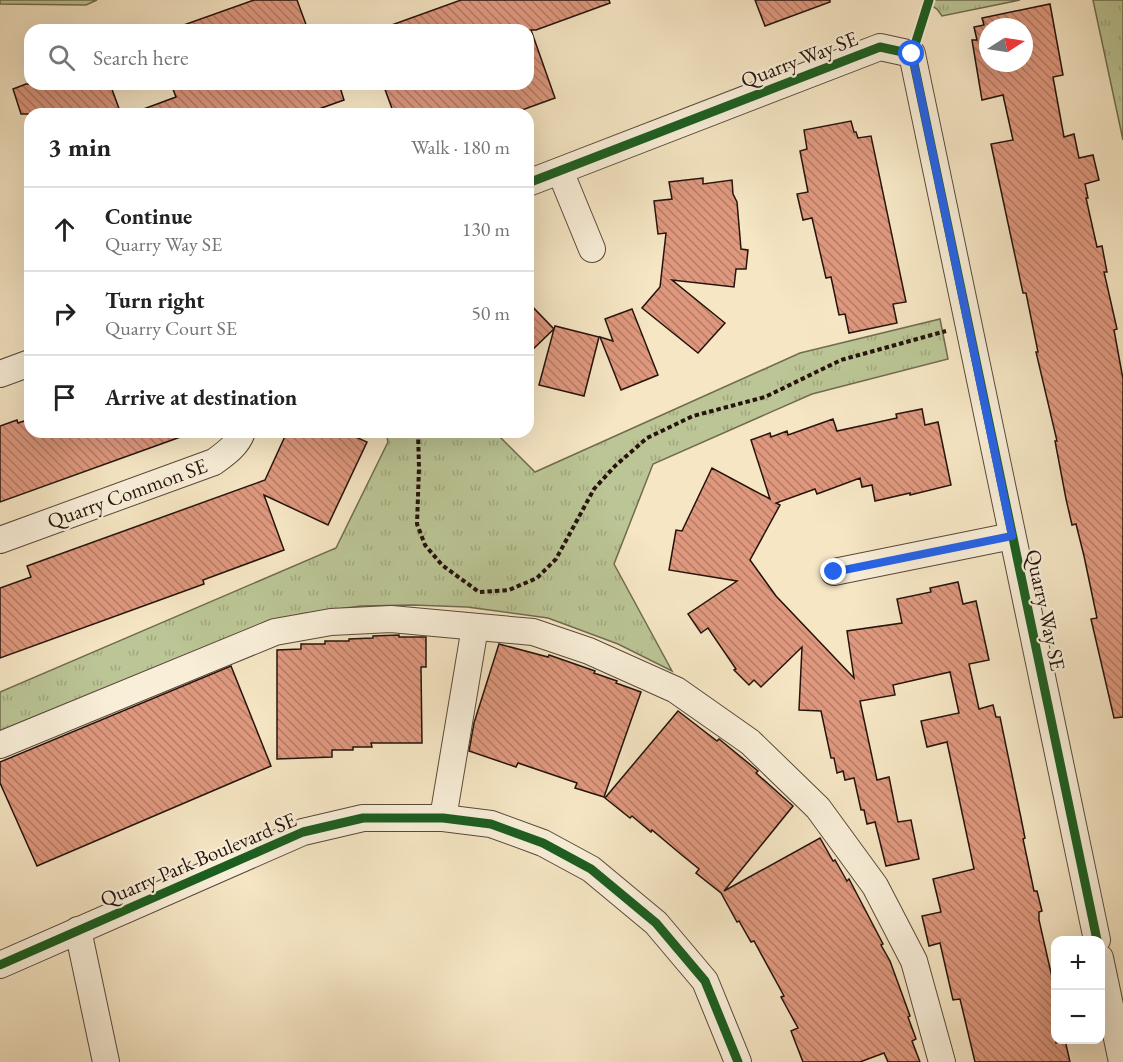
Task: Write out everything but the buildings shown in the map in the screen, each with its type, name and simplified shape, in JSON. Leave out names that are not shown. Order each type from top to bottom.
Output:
[{"type":"street","name":"Quarry Way SE","points":[[534,181],[880,47],[912,54],[1096,936]]},
{"type":"street","points":[[560,171],[592,249]]},
{"type":"street","points":[[0,374],[24,365]]},
{"type":"street","name":"Quarry Common SE","points":[[0,540],[214,462],[228,452],[240,438]]},
{"type":"street","points":[[834,572],[1012,536]]},
{"type":"street","points":[[0,745],[275,632],[331,622],[391,619],[533,632],[589,651],[676,690],[750,742],[818,808],[875,885],[914,961],[942,1062]]},
{"type":"street","points":[[443,818],[475,627]]},
{"type":"street","name":"Quarry Park Boulevard SE","points":[[0,964],[303,832],[363,818],[443,818],[491,824],[543,843],[591,869],[656,923],[705,981],[738,1062]]},
{"type":"street","points":[[78,930],[106,1062]]},
{"type":"street","points":[[1105,978],[1122,1062]]},
{"type":"path","points":[[418,438],[417,524],[425,544],[442,565],[479,592],[509,590],[537,578],[556,559],[594,489],[615,466],[647,438],[693,416],[765,397],[841,360],[948,331],[970,328]]},
{"type":"green space","points":[[0,0],[97,0],[86,5],[0,4]]},
{"type":"green space","points":[[923,0],[1020,0],[942,16],[937,9]]},
{"type":"green space","points":[[1093,0],[1123,0],[1123,140]]},
{"type":"green space","points":[[940,319],[948,359],[812,394],[653,464],[614,564],[672,671],[618,644],[548,618],[467,607],[361,606],[301,614],[253,628],[0,737],[0,692],[336,548],[388,442],[387,438],[501,438],[535,472],[800,353]]},
{"type":"cycle path","points":[[929,0],[912,54],[1096,936]]},
{"type":"cycle path","points":[[534,181],[880,47],[912,54]]},
{"type":"cycle path","points":[[0,965],[303,832],[363,818],[443,818],[491,824],[543,843],[591,869],[656,923],[705,981],[738,1062]]},
{"type":"route","points":[[834,572],[1012,536],[912,54]]}]
